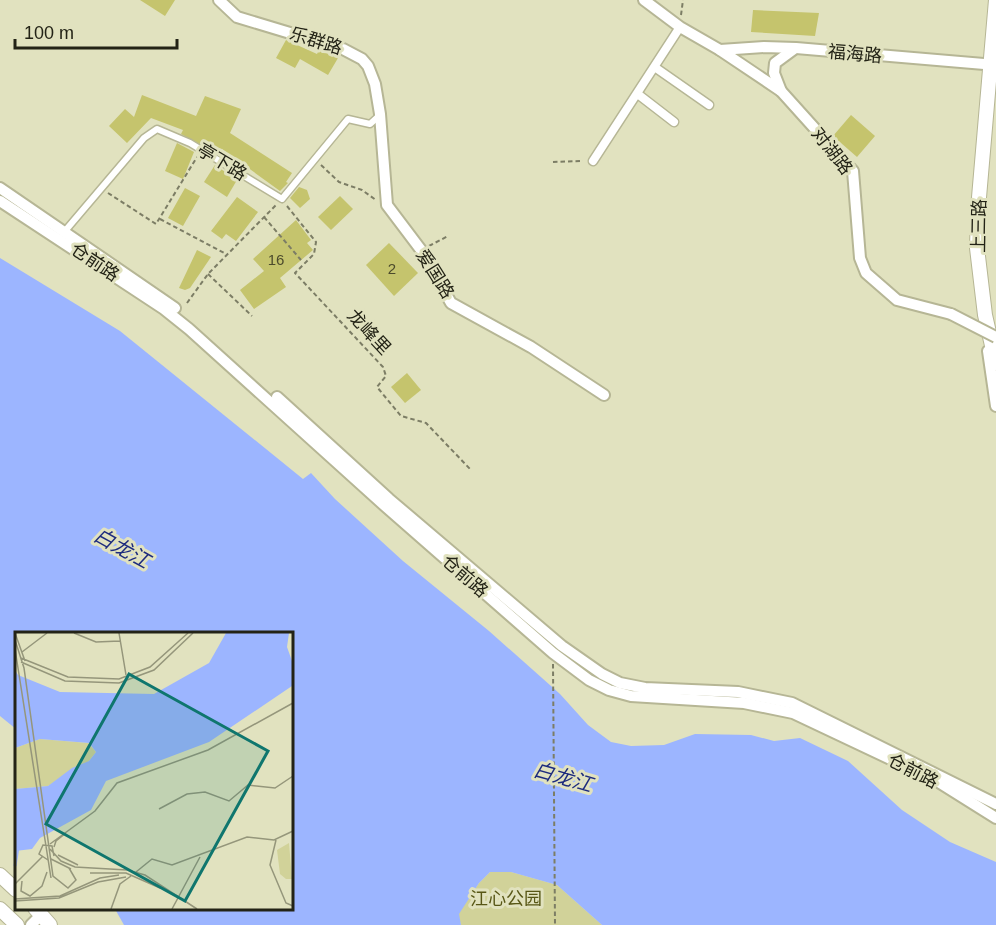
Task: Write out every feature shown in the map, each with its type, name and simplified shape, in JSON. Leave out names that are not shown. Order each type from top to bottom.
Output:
[{"type":"main road","name":"上三路","points":[[996,0],[993,65],[978,209],[979,277],[985,315],[995,345],[996,363]]},
{"type":"main road","points":[[0,875],[15,889]]},
{"type":"main road","points":[[0,909],[17,925]]},
{"type":"street","name":"乐群路","points":[[219,0],[237,17],[343,49],[362,58],[372,74],[380,114]]},
{"type":"street","name":"对湖路","points":[[644,0],[680,27],[720,50],[781,91],[853,171],[860,258],[866,273],[897,300],[951,314],[995,345]]},
{"type":"street","points":[[593,161],[639,95],[680,27]]},
{"type":"street","points":[[781,91],[774,73],[775,63],[796,48]]},
{"type":"street","name":"福海路","points":[[720,50],[796,48],[993,65]]},
{"type":"street","points":[[656,68],[709,105]]},
{"type":"street","points":[[639,95],[674,122]]},
{"type":"street","points":[[282,199],[348,119],[370,124],[380,114]]},
{"type":"street","name":"爱国路","points":[[380,114],[386,202],[392,215],[421,250],[451,303],[531,347],[604,395]]},
{"type":"street","name":"亭下路","points":[[65,231],[144,138],[157,129],[176,135],[201,149],[282,199]]},
{"type":"street","name":"仓前路","points":[[0,188],[156,294],[199,328],[389,499],[584,663],[620,683],[645,688],[738,692],[792,703],[996,804]]},
{"type":"street","name":"仓前路","points":[[0,201],[136,289],[189,328],[553,652],[589,680],[621,693],[644,698],[744,703],[800,716],[937,782],[996,818]]},
{"type":"street","points":[[985,315],[996,406]]},
{"type":"path","points":[[680,27],[683,0]]},
{"type":"path","points":[[102,189],[156,224],[201,149]]},
{"type":"path","points":[[315,158],[339,182],[386,202]]},
{"type":"path","points":[[553,162],[593,161]]},
{"type":"path","points":[[187,303],[226,254],[282,199]]},
{"type":"path","name":"龙峰里","points":[[282,199],[316,242],[314,254],[295,273],[383,367],[386,376],[377,387],[401,416],[426,423],[470,469]]},
{"type":"path","points":[[264,217],[301,260]]},
{"type":"path","points":[[160,219],[226,254]]},
{"type":"path","points":[[421,250],[447,236]]},
{"type":"path","points":[[208,274],[252,316]]},
{"type":"path","points":[[553,652],[555,925]]},
{"type":"green space","name":"江心公园","points":[[490,872],[511,872],[557,885],[602,925],[461,925],[458,914],[479,883]]},
{"type":"water","name":"白龙江","points":[[0,258],[120,331],[303,479],[311,473],[335,499],[403,561],[489,631],[560,694],[588,725],[611,742],[631,746],[664,745],[695,734],[751,735],[774,741],[800,738],[848,761],[902,810],[950,842],[996,862],[996,925],[602,925],[557,885],[511,872],[490,872],[479,883],[459,914],[461,925],[124,925],[116,910],[292,910],[292,632],[15,632],[15,728],[0,716]]},
{"type":"building","points":[[140,0],[175,0],[165,16]]},
{"type":"building","points":[[753,10],[819,13],[815,36],[751,32]]},
{"type":"building","points":[[286,40],[317,54],[319,50],[338,58],[328,75],[300,59],[295,68],[276,58]]},
{"type":"building","points":[[142,95],[196,116],[205,96],[241,109],[230,133],[292,173],[286,182],[288,183],[280,191],[222,149],[219,155],[181,134],[183,130],[151,118],[127,143],[109,126],[125,109],[134,117]]},
{"type":"building","points":[[851,115],[875,136],[857,157],[833,136]]},
{"type":"building","points":[[177,143],[194,152],[183,179],[165,171]]},
{"type":"building","points":[[215,165],[237,180],[227,197],[204,182]]},
{"type":"building","points":[[299,187],[307,190],[310,199],[300,208],[290,198]]},
{"type":"building","points":[[185,188],[200,196],[183,226],[168,218]]},
{"type":"building","points":[[340,196],[353,209],[331,230],[318,217]]},
{"type":"building","points":[[237,197],[258,212],[236,241],[226,234],[222,239],[211,231]]},
{"type":"building","points":[[296,220],[311,240],[307,243],[313,250],[280,278],[286,287],[254,309],[240,290],[264,271],[253,259]]},
{"type":"building","points":[[389,243],[418,273],[394,296],[366,265]]},
{"type":"building","points":[[197,250],[211,257],[190,288],[185,290],[179,288]]},
{"type":"building","points":[[407,373],[421,390],[405,403],[391,387]]}]
